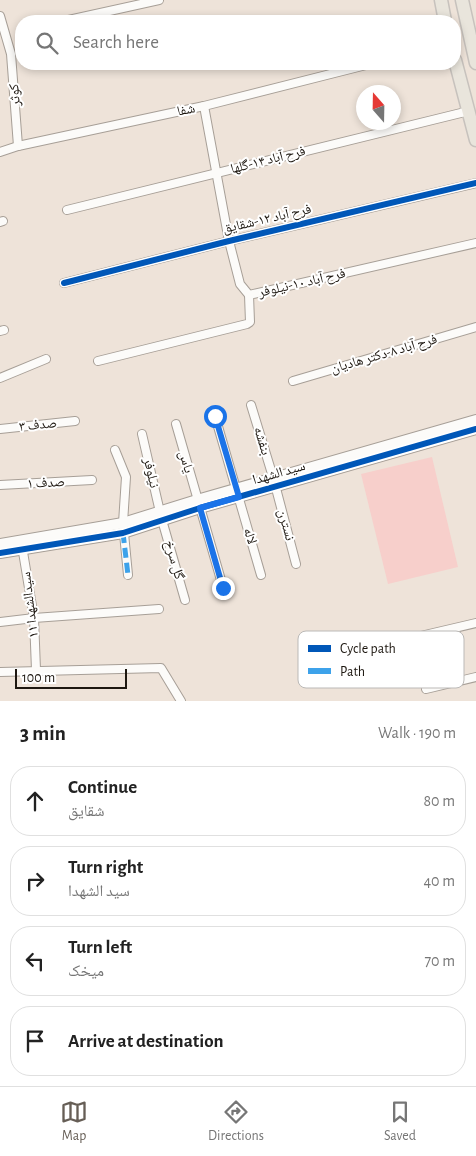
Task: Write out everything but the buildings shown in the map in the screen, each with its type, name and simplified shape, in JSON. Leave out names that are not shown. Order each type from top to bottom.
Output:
[{"type":"main road","points":[[441,0],[445,15]]},
{"type":"main road","points":[[462,0],[476,63]]},
{"type":"main road","points":[[458,70],[476,140]]},
{"type":"street","points":[[86,15],[127,4],[158,0]]},
{"type":"street","name":"کوثر","points":[[0,18],[11,54],[18,146]]},
{"type":"street","name":"شفا","points":[[0,152],[18,146],[204,106],[346,70]]},
{"type":"street","points":[[204,106],[240,284],[249,295]]},
{"type":"street","name":"فرح آباد ۱۴-گلها","points":[[67,210],[469,111]]},
{"type":"street","name":"فرح آباد ۱۲-شقایق","points":[[64,283],[230,240],[476,183]]},
{"type":"street","name":"فرح آباد ۱۰-نیلوفر","points":[[98,361],[247,324],[250,322],[249,295],[476,243]]},
{"type":"street","name":"فرح آباد ۸-دکتر هادیان","points":[[293,381],[476,327]]},
{"type":"street","points":[[0,378],[46,359]]},
{"type":"street","name":"بنفشه","points":[[251,405],[274,482]]},
{"type":"street","name":"لاله","points":[[215,416],[261,575]]},
{"type":"street","name":"سید الشهدا","points":[[320,469],[476,420]]},
{"type":"street","name":"صدف ۳","points":[[0,429],[75,421]]},
{"type":"street","name":"یاس","points":[[176,424],[223,588]]},
{"type":"street","name":"سید الشهدا","points":[[0,552],[22,545],[123,528],[320,469],[476,429]]},
{"type":"street","name":"نیلوفر","points":[[142,434],[161,516]]},
{"type":"street","points":[[114,450],[126,477],[123,528],[128,575]]},
{"type":"street","name":"صدف ۱","points":[[0,485],[92,480]]},
{"type":"street","name":"نسترن","points":[[274,482],[296,564]]},
{"type":"street","name":"گل سرخ","points":[[161,516],[185,600]]},
{"type":"street","name":"سید الشهدا","points":[[0,544],[22,545]]},
{"type":"street","name":"سیدالشهدا ۱۱","points":[[22,545],[34,618],[36,670]]},
{"type":"street","points":[[0,622],[159,609]]},
{"type":"street","points":[[442,631],[476,623]]},
{"type":"street","points":[[0,672],[161,668],[182,701]]},
{"type":"street","points":[[426,689],[430,688]]},
{"type":"shaded area","points":[[432,457],[458,567],[388,584],[361,474]]},
{"type":"marked path","points":[[123,533],[128,575]]},
{"type":"cycle path","points":[[64,283],[229,241],[476,183]]},
{"type":"cycle path","points":[[0,553],[123,533],[200,508],[476,429]]},
{"type":"route","points":[[215,416],[239,497],[200,508],[223,588]]}]
